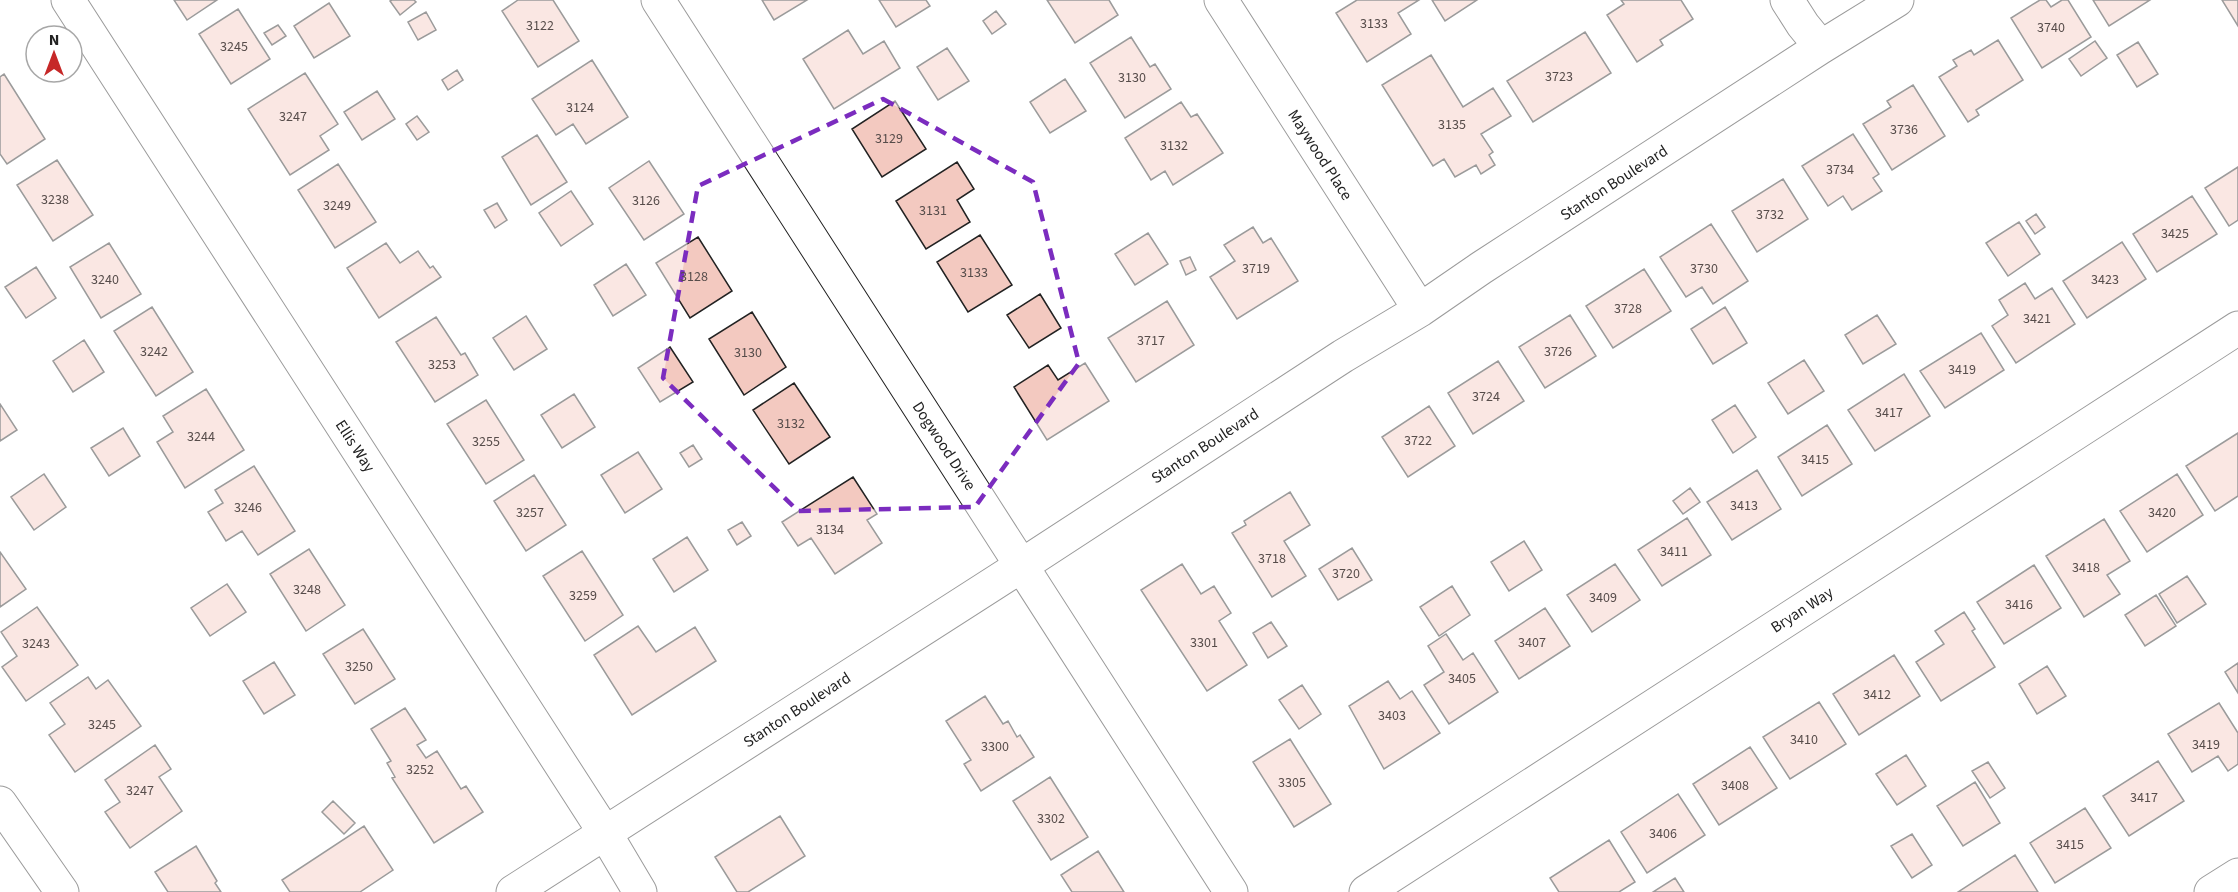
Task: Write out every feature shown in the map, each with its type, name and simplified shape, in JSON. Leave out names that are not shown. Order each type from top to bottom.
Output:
[{"type":"street","name":"Ellis Way","points":[[68,0],[640,892]]},
{"type":"street","name":"Dogwood Drive","points":[[658,0],[1231,892]]},
{"type":"street","name":"Maywood Place","points":[[1221,0],[1420,310]]},
{"type":"street","points":[[1787,0],[1821,47]]},
{"type":"street","name":"Stanton Boulevard","points":[[513,892],[1343,356],[1420,310],[1821,47],[1898,0]]},
{"type":"street","name":"Bryan Way","points":[[1366,892],[2238,328]]},
{"type":"street","points":[[0,803],[62,892]]},
{"type":"street","points":[[2211,892],[2238,875]]},
{"type":"highlighted area","points":[[883,99],[1033,182],[1079,363],[975,507],[798,511],[663,378],[698,186]]},
{"type":"building","points":[[174,0],[217,0],[187,20]]},
{"type":"building","points":[[414,0],[416,2],[400,15],[390,1]]},
{"type":"building","points":[[518,0],[553,0],[579,41],[538,67],[502,11]]},
{"type":"building","points":[[762,0],[807,0],[774,20]]},
{"type":"building","points":[[879,0],[926,0],[930,6],[896,27]]},
{"type":"building","points":[[1047,0],[1109,0],[1118,15],[1075,43]]},
{"type":"building","points":[[1357,0],[1419,0],[1398,13],[1411,34],[1367,62],[1336,13]]},
{"type":"building","points":[[1432,0],[1477,0],[1445,21]]},
{"type":"building","points":[[1621,0],[1681,0],[1693,19],[1660,40],[1663,45],[1637,62],[1607,15],[1624,4]]},
{"type":"building","points":[[2040,0],[2046,0],[2051,7],[2062,0],[2068,0],[2091,37],[2042,68],[2011,18]]},
{"type":"building","points":[[2093,0],[2150,0],[2109,26]]},
{"type":"building","points":[[2222,0],[2238,0],[2238,26]]},
{"type":"building","points":[[329,3],[350,36],[314,58],[294,26]]},
{"type":"building","points":[[238,9],[270,59],[231,84],[199,34]]},
{"type":"building","points":[[996,11],[1006,24],[992,34],[983,21]]},
{"type":"building","points":[[426,12],[436,30],[418,40],[408,22]]},
{"type":"building","points":[[278,25],[286,36],[272,45],[264,33]]},
{"type":"building","points":[[848,30],[863,54],[884,41],[900,68],[834,109],[803,59]]},
{"type":"building","points":[[1585,32],[1611,73],[1533,122],[1507,81]]},
{"type":"building","points":[[1131,37],[1150,67],[1155,64],[1171,89],[1125,118],[1090,63]]},
{"type":"building","points":[[1998,40],[2023,80],[1976,110],[1979,115],[1968,122],[1939,77],[1957,66],[1953,60],[1971,50],[1974,55]]},
{"type":"building","points":[[2095,41],[2107,58],[2081,76],[2069,59]]},
{"type":"building","points":[[2138,42],[2158,74],[2137,87],[2117,55]]},
{"type":"building","points":[[947,48],[969,81],[938,100],[917,67]]},
{"type":"building","points":[[1431,55],[1463,107],[1493,88],[1511,116],[1481,134],[1493,152],[1489,155],[1495,165],[1481,174],[1476,165],[1455,177],[1444,159],[1433,166],[1382,85]]},
{"type":"building","points":[[592,60],[628,117],[586,144],[573,124],[556,135],[532,99]]},
{"type":"building","points":[[457,70],[463,80],[448,90],[442,80]]},
{"type":"building","points":[[305,73],[338,124],[320,136],[329,150],[290,175],[248,109]]},
{"type":"building","points":[[4,74],[45,139],[7,164],[0,154],[0,77]]},
{"type":"building","points":[[1065,79],[1086,111],[1050,133],[1030,102]]},
{"type":"building","points":[[1913,85],[1945,136],[1892,170],[1863,124],[1891,107],[1887,101]]},
{"type":"building","points":[[377,91],[395,119],[362,140],[344,112]]},
{"type":"building","points":[[895,101],[926,149],[882,177],[852,129]]},
{"type":"building","points":[[1181,102],[1191,117],[1197,114],[1223,153],[1173,185],[1165,171],[1151,180],[1125,138]]},
{"type":"building","points":[[417,116],[429,132],[417,140],[406,124]]},
{"type":"building","points":[[1853,134],[1879,174],[1873,178],[1882,191],[1852,210],[1843,196],[1828,206],[1802,166]]},
{"type":"building","points":[[537,135],[567,182],[531,205],[502,157]]},
{"type":"building","points":[[57,160],[93,215],[53,241],[17,185]]},
{"type":"building","points":[[649,161],[684,214],[644,240],[609,188]]},
{"type":"building","points":[[957,162],[974,189],[957,200],[970,222],[926,249],[896,201]]},
{"type":"building","points":[[338,164],[376,222],[335,248],[298,190]]},
{"type":"building","points":[[2238,167],[2238,220],[2229,226],[2205,188]]},
{"type":"building","points":[[1783,179],[1808,219],[1757,252],[1732,211]]},
{"type":"building","points":[[571,191],[593,224],[561,246],[539,213]]},
{"type":"building","points":[[2192,196],[2217,234],[2157,272],[2133,234]]},
{"type":"building","points":[[497,203],[507,220],[495,228],[484,210]]},
{"type":"building","points":[[2036,214],[2045,227],[2035,234],[2026,221]]},
{"type":"building","points":[[2019,222],[2040,254],[2008,276],[1986,243]]},
{"type":"building","points":[[1711,224],[1748,281],[1713,304],[1702,287],[1686,297],[1660,257]]},
{"type":"building","points":[[1253,227],[1263,243],[1271,238],[1298,281],[1237,319],[1210,277],[1235,261],[1224,245]]},
{"type":"building","points":[[1148,233],[1168,264],[1135,285],[1115,254]]},
{"type":"building","points":[[980,235],[1012,285],[968,312],[937,262]]},
{"type":"building","points":[[698,237],[732,291],[690,318],[656,263]]},
{"type":"building","points":[[2122,242],[2146,279],[2087,318],[2063,281]]},
{"type":"building","points":[[109,243],[141,294],[101,318],[70,267]]},
{"type":"building","points":[[386,243],[400,263],[418,251],[430,268],[433,266],[441,277],[379,318],[347,268]]},
{"type":"building","points":[[1190,257],[1196,270],[1186,275],[1180,261]]},
{"type":"building","points":[[626,264],[646,295],[613,316],[594,285]]},
{"type":"building","points":[[36,267],[56,298],[26,318],[5,287]]},
{"type":"building","points":[[1644,269],[1671,311],[1613,348],[1586,306]]},
{"type":"building","points":[[2025,283],[2035,299],[2052,288],[2075,324],[2016,363],[1992,326],[2008,315],[1999,300]]},
{"type":"building","points":[[1040,294],[1061,328],[1029,348],[1007,315]]},
{"type":"building","points":[[1167,301],[1194,345],[1136,382],[1108,338]]},
{"type":"building","points":[[152,307],[193,372],[156,396],[114,331]]},
{"type":"building","points":[[1725,307],[1747,343],[1713,364],[1691,329]]},
{"type":"building","points":[[752,312],[786,367],[744,395],[709,339]]},
{"type":"building","points":[[1570,315],[1596,356],[1545,388],[1519,347]]},
{"type":"building","points":[[1877,315],[1896,344],[1863,364],[1845,335]]},
{"type":"building","points":[[526,316],[547,349],[514,370],[493,338]]},
{"type":"building","points":[[436,317],[461,355],[465,353],[478,375],[435,402],[396,342]]},
{"type":"building","points":[[1981,333],[2004,370],[1945,408],[1920,371]]},
{"type":"building","points":[[84,340],[104,372],[73,392],[53,361]]},
{"type":"building","points":[[670,347],[693,382],[660,402],[638,368]]},
{"type":"building","points":[[1804,360],[1824,391],[1788,414],[1768,383]]},
{"type":"building","points":[[1498,361],[1524,401],[1473,434],[1448,393]]},
{"type":"building","points":[[1085,363],[1109,401],[1047,440],[1014,387],[1048,365],[1058,380]]},
{"type":"building","points":[[1904,374],[1930,416],[1875,451],[1848,410]]},
{"type":"building","points":[[794,383],[830,437],[789,464],[753,410]]},
{"type":"building","points":[[206,389],[244,450],[185,488],[157,442],[173,432],[163,416]]},
{"type":"building","points":[[574,394],[595,427],[562,448],[541,415]]},
{"type":"building","points":[[486,400],[524,460],[486,484],[447,424]]},
{"type":"building","points":[[0,404],[17,430],[0,441]]},
{"type":"building","points":[[1735,405],[1756,437],[1733,453],[1712,420]]},
{"type":"building","points":[[1429,406],[1455,446],[1408,477],[1382,437]]},
{"type":"building","points":[[1827,425],[1852,464],[1802,496],[1778,457]]},
{"type":"building","points":[[123,428],[140,456],[109,476],[91,448]]},
{"type":"building","points":[[2238,433],[2238,496],[2215,511],[2186,466]]},
{"type":"building","points":[[693,445],[702,459],[689,467],[680,453]]},
{"type":"building","points":[[638,452],[662,489],[625,513],[601,475]]},
{"type":"building","points":[[254,466],[295,531],[258,555],[242,531],[226,541],[208,512],[223,503],[215,490]]},
{"type":"building","points":[[1757,470],[1781,509],[1732,540],[1707,502]]},
{"type":"building","points":[[44,474],[66,507],[34,530],[11,497]]},
{"type":"building","points":[[2177,474],[2203,515],[2147,552],[2120,511]]},
{"type":"building","points":[[534,475],[566,525],[526,551],[494,501]]},
{"type":"building","points":[[853,477],[877,514],[867,520],[882,543],[835,574],[811,538],[798,546],[782,522]]},
{"type":"building","points":[[1690,488],[1700,502],[1683,514],[1673,501]]},
{"type":"building","points":[[1290,492],[1310,525],[1284,541],[1306,576],[1272,597],[1232,533],[1246,525],[1244,521]]},
{"type":"building","points":[[1687,518],[1711,555],[1662,586],[1638,550]]},
{"type":"building","points":[[2104,519],[2130,561],[2107,575],[2120,594],[2084,617],[2046,556]]},
{"type":"building","points":[[742,522],[751,536],[737,545],[728,530]]},
{"type":"building","points":[[687,537],[708,570],[674,592],[653,559]]},
{"type":"building","points":[[1524,541],[1542,570],[1509,591],[1491,562]]},
{"type":"building","points":[[1352,548],[1372,580],[1338,600],[1319,569]]},
{"type":"building","points":[[309,549],[345,605],[306,631],[270,574]]},
{"type":"building","points":[[582,551],[623,615],[585,641],[543,576]]},
{"type":"building","points":[[0,552],[26,589],[0,607]]},
{"type":"building","points":[[1182,564],[1201,594],[1214,586],[1231,613],[1219,621],[1247,665],[1207,691],[1141,590]]},
{"type":"building","points":[[1615,564],[1640,600],[1592,632],[1567,595]]},
{"type":"building","points":[[2034,565],[2061,608],[2004,644],[1977,602]]},
{"type":"building","points":[[2187,576],[2206,604],[2177,623],[2159,594]]},
{"type":"building","points":[[227,584],[246,612],[210,636],[191,608]]},
{"type":"building","points":[[1452,586],[1470,615],[1439,636],[1420,607]]},
{"type":"building","points":[[2156,595],[2176,626],[2145,646],[2125,615]]},
{"type":"building","points":[[37,607],[78,665],[26,701],[2,667],[17,656],[1,632]]},
{"type":"building","points":[[1545,608],[1570,646],[1519,679],[1495,641]]},
{"type":"building","points":[[1964,612],[1975,629],[1972,631],[1995,667],[1941,701],[1916,662],[1944,644],[1935,631]]},
{"type":"building","points":[[1271,622],[1287,646],[1268,658],[1253,633]]},
{"type":"building","points":[[638,626],[656,652],[695,627],[716,661],[632,715],[594,655]]},
{"type":"building","points":[[363,629],[395,679],[355,704],[323,654]]},
{"type":"building","points":[[1446,634],[1463,660],[1473,653],[1498,692],[1449,724],[1424,685],[1444,672],[1428,646]]},
{"type":"building","points":[[1894,655],[1920,696],[1859,735],[1833,694]]},
{"type":"building","points":[[274,662],[295,695],[264,714],[243,681]]},
{"type":"building","points":[[2238,663],[2238,693],[2225,672]]},
{"type":"building","points":[[2047,666],[2066,696],[2037,714],[2019,684]]},
{"type":"building","points":[[88,677],[96,689],[108,680],[141,726],[75,772],[49,735],[65,724],[50,703]]},
{"type":"building","points":[[1388,681],[1400,699],[1412,691],[1440,733],[1384,769],[1349,706]]},
{"type":"building","points":[[1302,685],[1321,714],[1299,729],[1279,700]]},
{"type":"building","points":[[985,696],[1003,724],[1008,721],[1017,737],[1020,735],[1034,757],[981,791],[964,764],[971,760],[946,721]]},
{"type":"building","points":[[1819,702],[1846,744],[1790,779],[1763,737]]},
{"type":"building","points":[[2219,703],[2238,733],[2238,764],[2228,771],[2218,756],[2192,772],[2168,734]]},
{"type":"building","points":[[405,708],[426,740],[417,745],[426,758],[437,751],[461,789],[466,786],[483,812],[434,843],[392,778],[395,777],[387,763],[391,761],[371,729]]},
{"type":"building","points":[[1290,739],[1331,804],[1294,827],[1253,762]]},
{"type":"building","points":[[155,745],[171,769],[159,777],[182,811],[130,848],[105,812],[120,802],[105,780]]},
{"type":"building","points":[[1750,747],[1777,788],[1719,825],[1693,784]]},
{"type":"building","points":[[1906,755],[1926,786],[1897,805],[1876,774]]},
{"type":"building","points":[[2158,761],[2184,801],[2129,836],[2103,796]]},
{"type":"building","points":[[1988,762],[2005,788],[1990,798],[1972,771]]},
{"type":"building","points":[[1050,777],[1088,837],[1051,860],[1013,801]]},
{"type":"building","points":[[1975,782],[2000,823],[1963,846],[1937,806]]},
{"type":"building","points":[[1678,794],[1705,835],[1647,873],[1621,832]]},
{"type":"building","points":[[333,801],[355,823],[344,834],[322,812]]},
{"type":"building","points":[[2085,808],[2111,848],[2055,883],[2030,843]]},
{"type":"building","points":[[780,816],[805,856],[748,892],[737,892],[715,857]]},
{"type":"building","points":[[364,826],[393,870],[360,892],[290,892],[282,880]]},
{"type":"building","points":[[1912,834],[1932,865],[1912,878],[1891,846]]},
{"type":"building","points":[[1609,840],[1635,882],[1619,892],[1559,892],[1550,878]]},
{"type":"building","points":[[196,846],[221,892],[168,892],[155,872]]},
{"type":"building","points":[[1098,851],[1124,892],[1072,892],[1061,875]]},
{"type":"building","points":[[2015,855],[2038,892],[1958,892]]},
{"type":"building","points":[[1675,878],[1684,892],[1653,892]]}]
